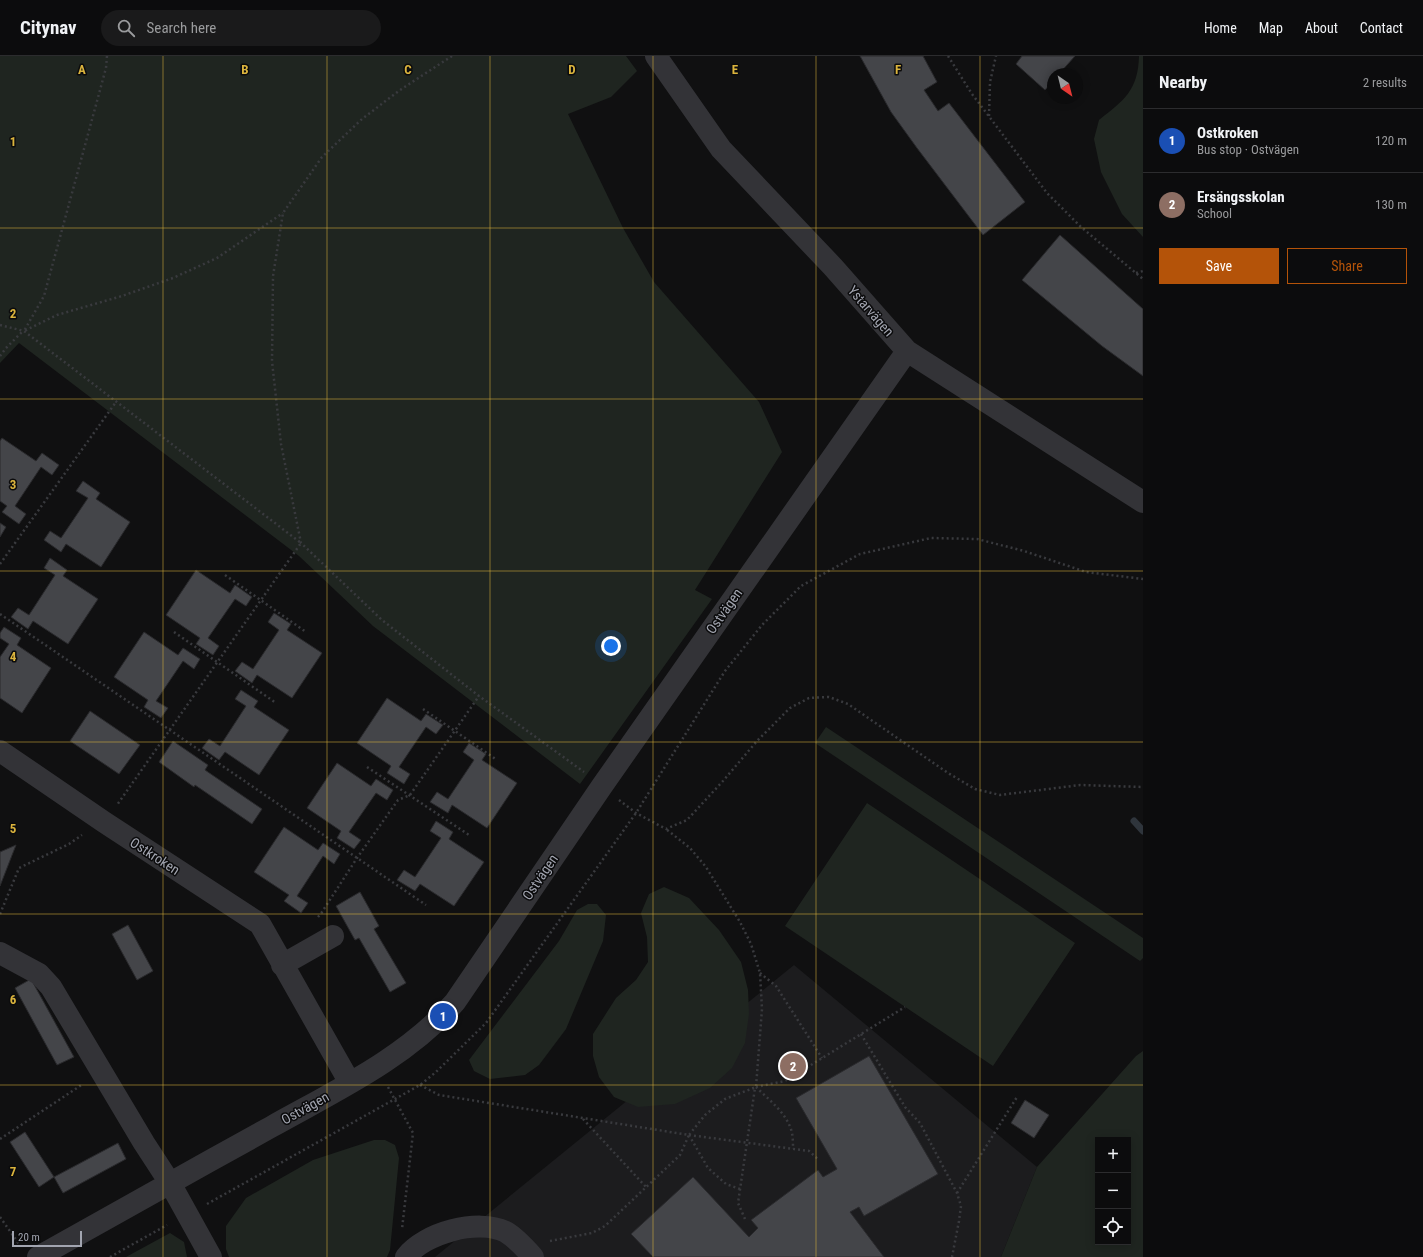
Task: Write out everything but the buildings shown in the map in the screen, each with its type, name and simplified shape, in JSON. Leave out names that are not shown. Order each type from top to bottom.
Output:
[{"type":"street","name":"Ystarvägen","points":[[656,56],[721,148],[833,267],[907,351],[1143,502]]},
{"type":"street","name":"Ostvägen","points":[[29,1251],[170,1183],[350,1083],[412,1042],[443,1016],[455,1002],[602,786],[907,351]]},
{"type":"street","name":"Ostkroken","points":[[0,751],[104,822],[260,924],[350,1083]]},
{"type":"street","points":[[282,965],[333,936]]},
{"type":"street","points":[[0,953],[39,974],[51,987],[144,1143],[170,1183],[211,1257]]},
{"type":"street","points":[[406,1257],[411,1250],[444,1232],[466,1228],[488,1227],[506,1232],[528,1251]]},
{"type":"path","points":[[0,356],[6,348],[24,331],[44,296],[108,56]]},
{"type":"path","points":[[24,331],[57,315],[122,296],[173,278],[217,258],[283,213],[322,157],[362,119],[400,90],[452,56]]},
{"type":"path","points":[[948,56],[972,94],[1047,193],[1082,227],[1143,279]]},
{"type":"path","points":[[989,117],[990,82],[996,56]]},
{"type":"path","points":[[0,914],[19,868],[69,844],[104,822],[114,810],[301,543],[281,444],[272,361],[273,276],[283,213]]},
{"type":"path","points":[[1136,273],[1143,271]]},
{"type":"path","points":[[0,325],[24,331],[301,543],[382,620],[479,696],[602,786],[636,814],[666,829],[690,848],[706,867],[740,922],[751,944],[760,973],[762,1009],[756,1087],[746,1142],[738,1203],[745,1219]]},
{"type":"path","points":[[0,564],[116,402]]},
{"type":"path","points":[[110,1257],[420,1085],[436,1072],[486,1023],[636,814],[725,671],[762,625],[801,586],[860,554],[931,538],[977,539],[1024,551],[1086,572],[1143,579]]},
{"type":"path","points":[[225,574],[306,632]]},
{"type":"path","points":[[0,614],[426,905]]},
{"type":"path","points":[[174,632],[276,703]]},
{"type":"path","points":[[317,917],[322,912],[357,858],[398,800],[410,795],[479,696]]},
{"type":"path","points":[[666,829],[687,820],[723,782],[757,741],[790,708],[809,698],[829,697],[848,704],[941,768],[975,789],[1000,795],[1080,784],[1143,787]]},
{"type":"path","points":[[423,709],[497,760]]},
{"type":"path","points":[[367,766],[469,835]]},
{"type":"path","points":[[760,973],[776,986],[822,1058]]},
{"type":"path","points":[[528,1251],[592,1233],[605,1226],[680,1155],[688,1135],[705,1116],[725,1099],[756,1087],[785,1081],[905,1007]]},
{"type":"path","points":[[861,1034],[906,1107],[920,1123],[957,1193],[961,1206],[952,1257]]},
{"type":"path","points":[[0,1140],[102,1072]]},
{"type":"path","points":[[420,1085],[439,1095],[688,1135],[809,1151],[820,1160]]},
{"type":"path","points":[[756,1087],[785,1118],[792,1132],[793,1149]]},
{"type":"path","points":[[396,1098],[413,1133],[401,1234]]},
{"type":"path","points":[[957,1193],[1017,1098]]},
{"type":"path","points":[[582,1118],[646,1187]]},
{"type":"path","points":[[688,1135],[708,1168],[726,1184],[740,1189]]},
{"type":"path","points":[[0,1217],[29,1251]]},
{"type":"shaded area","points":[[0,56],[626,56],[637,71],[611,97],[568,114],[623,228],[654,282],[759,402],[782,452],[695,590],[712,599],[580,784],[373,626],[299,556],[19,343],[0,363]]},
{"type":"shaded area","points":[[1139,56],[1143,56],[1143,237],[1122,214],[1101,172],[1094,139],[1099,120],[1128,94],[1136,78]]},
{"type":"shaded area","points":[[826,727],[1143,938],[1143,958],[1140,961],[815,743]]},
{"type":"shaded area","points":[[867,803],[1075,943],[993,1066],[785,926]]},
{"type":"shaded area","points":[[664,887],[689,898],[719,930],[741,962],[748,990],[749,1014],[745,1043],[732,1068],[710,1088],[675,1104],[638,1107],[614,1097],[599,1077],[593,1056],[593,1034],[616,998],[636,980],[648,962],[647,937],[641,913],[649,894]]},
{"type":"shaded area","points":[[588,904],[597,904],[606,915],[603,941],[566,1029],[539,1065],[525,1075],[490,1079],[474,1071],[469,1060],[559,941],[577,910]]},
{"type":"shaded area","points":[[794,965],[1037,1167],[1001,1257],[435,1257]]},
{"type":"shaded area","points":[[1143,1051],[1143,1257],[1001,1257],[1037,1167],[1136,1056]]},
{"type":"shaded area","points":[[374,1140],[385,1140],[395,1145],[399,1158],[390,1250],[387,1257],[229,1257],[226,1249],[226,1226],[246,1198],[313,1160]]},
{"type":"shaded area","points":[[170,1233],[184,1242],[187,1257],[126,1257]]},
{"type":"waterway","points":[[1134,821],[1143,831]]},
{"type":"place","name":"Ostkroken","points":[[443,1016]]},
{"type":"place","name":"Ersängsskolan","points":[[793,1066]]}]
